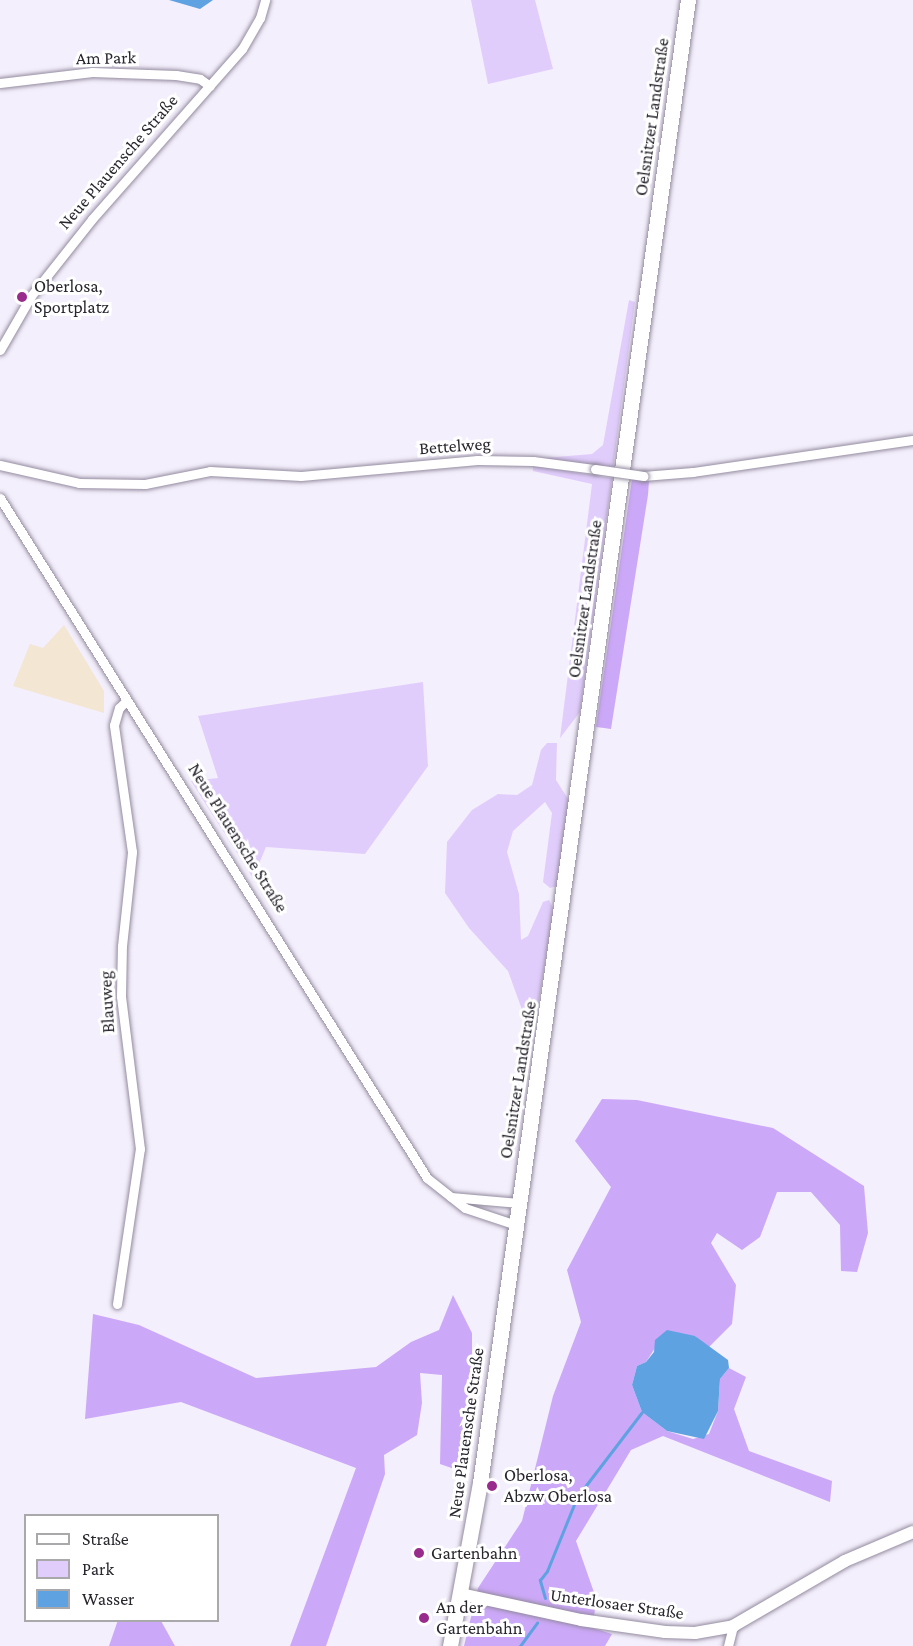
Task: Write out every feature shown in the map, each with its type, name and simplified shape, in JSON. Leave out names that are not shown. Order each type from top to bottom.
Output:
[{"type":"main road","name":"Oelsnitzer Landstraße","points":[[519,1203],[688,0]]},
{"type":"main road","name":"Neue Plauensche Straße","points":[[450,1646],[461,1594],[519,1203]]},
{"type":"street","name":"Neue Plauensche Straße","points":[[0,350],[38,288],[242,49],[260,18],[265,0]]},
{"type":"street","name":"Am Park","points":[[0,83],[92,72],[176,75],[200,79],[210,86]]},
{"type":"street","name":"Bettelweg","points":[[0,465],[79,483],[146,484],[210,471],[301,476],[477,460],[533,461],[643,476],[693,472],[913,440]]},
{"type":"street","name":"Neue Plauensche Straße","points":[[0,498],[125,702],[183,786],[416,1161],[446,1195],[465,1208],[516,1225]]},
{"type":"street","name":"Blauweg","points":[[117,1304],[140,1149],[121,996],[122,946],[132,852],[114,725],[119,708],[125,702]]},
{"type":"street","points":[[446,1195],[519,1203]]},
{"type":"street","name":"Unterlosaer Straße","points":[[461,1594],[665,1632],[695,1633],[733,1626],[845,1561],[913,1532]]},
{"type":"street","points":[[728,1646],[733,1626]]},
{"type":"shaded area","points":[[632,479],[649,481],[648,495],[611,729],[596,727]]},
{"type":"shaded area","points":[[64,625],[104,691],[104,713],[13,686],[30,644],[43,648]]},
{"type":"shaded area","points":[[602,1099],[637,1100],[773,1128],[864,1186],[868,1233],[857,1272],[841,1271],[840,1225],[811,1192],[777,1192],[760,1237],[742,1250],[717,1233],[711,1243],[736,1285],[732,1324],[708,1348],[695,1336],[657,1345],[646,1362],[637,1366],[632,1385],[642,1412],[667,1431],[693,1439],[709,1434],[718,1411],[720,1379],[729,1368],[746,1377],[734,1409],[749,1451],[832,1481],[830,1502],[663,1436],[631,1450],[576,1541],[596,1598],[593,1628],[612,1634],[605,1646],[464,1646],[478,1588],[522,1521],[553,1396],[581,1322],[567,1270],[611,1187],[575,1141]]},
{"type":"shaded area","points":[[453,1295],[472,1333],[472,1444],[463,1472],[440,1464],[442,1375],[420,1373],[422,1403],[417,1435],[384,1455],[385,1474],[326,1646],[290,1646],[356,1468],[181,1402],[85,1419],[93,1314],[139,1325],[256,1378],[376,1367],[411,1342],[439,1330]]},
{"type":"shaded area","points":[[117,1622],[162,1622],[175,1646],[109,1646]]},
{"type":"green space","points":[[471,0],[535,0],[553,69],[488,84]]},
{"type":"green space","points":[[629,300],[635,302],[613,467],[532,459],[592,454],[603,445]]},
{"type":"green space","points":[[533,466],[612,478],[580,712],[560,738],[592,484],[533,471]]},
{"type":"green space","points":[[423,682],[428,766],[365,854],[266,847],[253,878],[191,781],[218,778],[198,716]]},
{"type":"green space","points":[[547,743],[557,743],[556,780],[570,802],[557,886],[550,888],[543,882],[552,813],[545,802],[513,831],[507,852],[519,894],[521,940],[528,936],[543,902],[549,900],[554,910],[536,1018],[525,1018],[508,971],[469,928],[445,893],[447,842],[472,810],[498,794],[517,795],[532,785],[541,750]]},
{"type":"water","points":[[169,0],[213,0],[200,9]]},
{"type":"water","points":[[667,1330],[695,1336],[728,1360],[729,1368],[720,1379],[718,1411],[704,1439],[667,1431],[642,1412],[632,1385],[637,1366],[646,1362],[654,1352],[655,1340]]},
{"type":"waterway","points":[[545,1598],[540,1580],[547,1571],[577,1497],[642,1412]]},
{"type":"waterway","points":[[520,1646],[537,1623]]},
{"type":"place","name":"Oberlosa, Sportplatz","points":[[22,297]]},
{"type":"place","name":"Oberlosa, Abzw Oberlosa","points":[[492,1486]]},
{"type":"place","name":"Gartenbahn","points":[[419,1553]]},
{"type":"place","name":"An der Gartenbahn","points":[[424,1618]]}]
